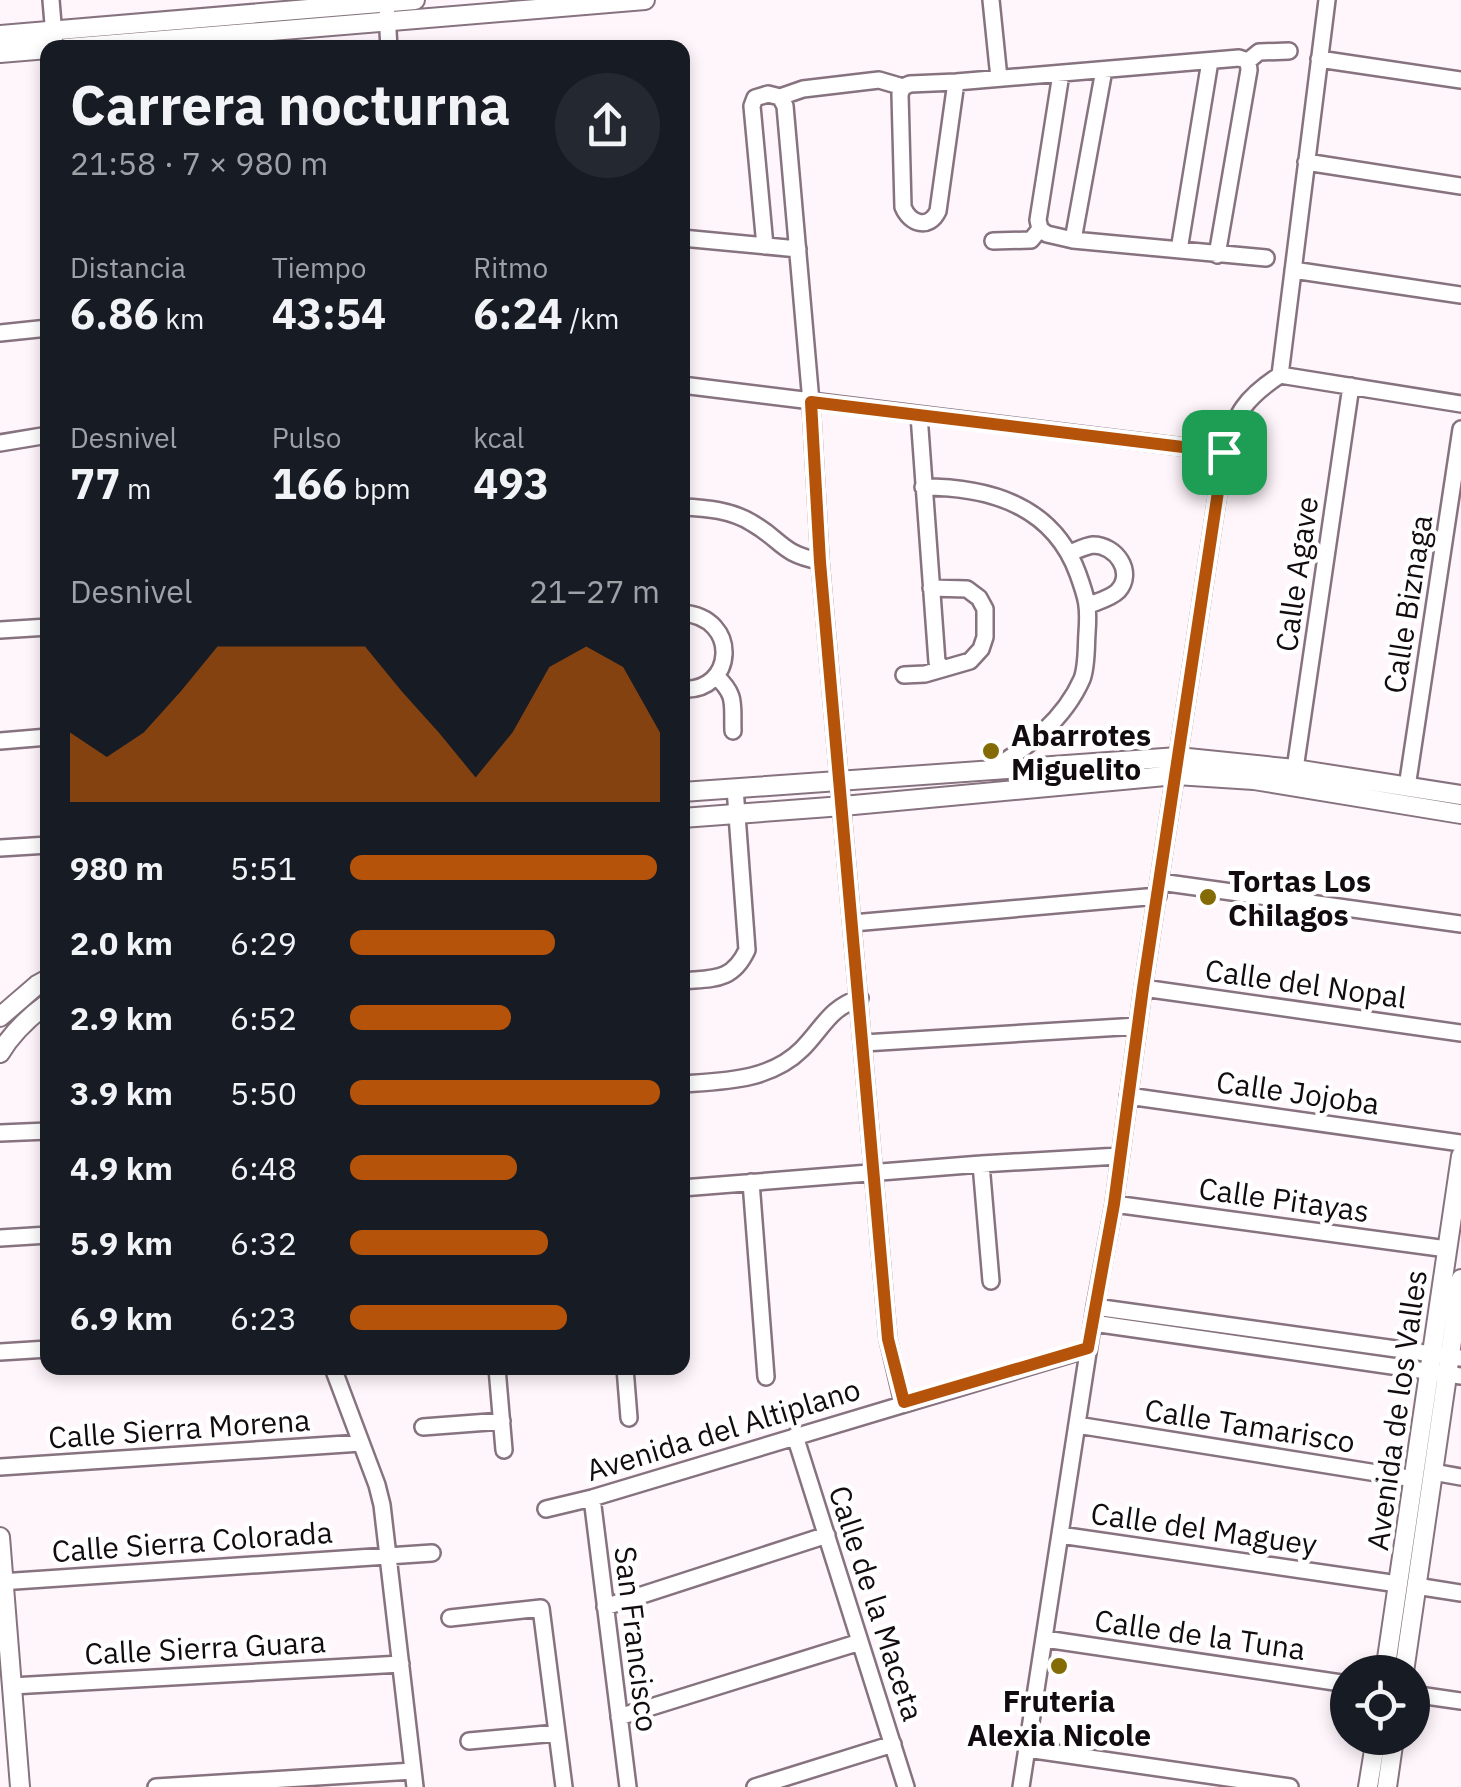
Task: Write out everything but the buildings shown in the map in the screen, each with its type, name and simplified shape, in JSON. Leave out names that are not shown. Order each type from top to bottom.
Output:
[{"type":"street","points":[[51,0],[54,39]]},
{"type":"street","points":[[130,40],[386,8],[415,0]]},
{"type":"street","points":[[0,35],[54,39],[386,8],[645,0]]},
{"type":"street","points":[[991,0],[1000,78]]},
{"type":"street","points":[[1021,1787],[1114,1204],[1224,452],[1235,420],[1248,400],[1280,375],[1327,0]]},
{"type":"street","points":[[386,8],[389,40]]},
{"type":"street","points":[[0,53],[40,50]]},
{"type":"street","points":[[1248,61],[1260,52],[1288,51]]},
{"type":"street","points":[[956,82],[938,211],[928,223],[915,222],[907,217],[904,207],[900,94],[910,84],[1239,58],[1248,61]]},
{"type":"street","points":[[1319,59],[1461,80]]},
{"type":"street","points":[[1178,250],[1210,60]]},
{"type":"street","points":[[1217,255],[1248,61]]},
{"type":"street","points":[[1073,240],[1104,70]]},
{"type":"street","points":[[1061,74],[1038,220],[1040,230],[1073,240],[1266,258]]},
{"type":"street","points":[[765,246],[752,106],[756,98],[879,80],[904,88]]},
{"type":"street","points":[[780,97],[798,249],[820,562],[888,1339],[904,1402]]},
{"type":"street","points":[[1306,162],[1461,186]]},
{"type":"street","points":[[992,241],[1031,240],[1040,230]]},
{"type":"street","points":[[690,239],[798,249]]},
{"type":"street","points":[[1293,270],[1461,296]]},
{"type":"street","points":[[0,333],[40,329]]},
{"type":"street","points":[[1280,375],[1461,404]]},
{"type":"street","points":[[690,386],[1224,452]]},
{"type":"street","name":"Calle Agave","points":[[1295,769],[1351,386]]},
{"type":"street","points":[[919,415],[937,662],[942,668]]},
{"type":"street","name":"Calle Biznaga","points":[[1407,787],[1461,429]]},
{"type":"street","points":[[0,443],[40,437]]},
{"type":"street","points":[[922,486],[958,487],[1008,500],[1050,527],[1070,553],[1089,605],[1084,676],[1076,690],[1059,717],[1025,748],[991,770]]},
{"type":"street","points":[[690,507],[718,509],[752,523],[784,550],[820,562]]},
{"type":"street","points":[[1070,553],[1089,545],[1104,547],[1116,553],[1124,572],[1123,584],[1115,594],[1089,605]]},
{"type":"street","points":[[904,675],[926,674],[970,661],[985,637],[984,609],[978,598],[967,589],[931,588]]},
{"type":"street","points":[[690,613],[710,621],[720,632],[725,647],[724,662],[716,676],[704,686],[690,690]]},
{"type":"street","points":[[0,630],[40,628]]},
{"type":"street","points":[[716,676],[729,688],[732,730]]},
{"type":"street","points":[[0,741],[40,738]]},
{"type":"street","points":[[690,791],[991,770],[1177,766],[1295,769],[1461,795]]},
{"type":"street","points":[[690,817],[843,806],[1177,766],[1461,814]]},
{"type":"street","points":[[690,980],[722,978],[741,962],[747,950],[735,788]]},
{"type":"street","points":[[0,848],[40,846]]},
{"type":"street","points":[[853,923],[1159,889],[1461,924]]},
{"type":"street","points":[[0,1017],[40,983]]},
{"type":"street","name":"Calle del Nopal","points":[[1143,988],[1461,1033]]},
{"type":"street","points":[[690,1083],[758,1076],[782,1065],[800,1051],[842,1004],[860,998]]},
{"type":"street","points":[[0,1053],[19,1028],[40,1010]]},
{"type":"street","points":[[864,1043],[1138,1026]]},
{"type":"street","name":"Calle Jojoba","points":[[1128,1096],[1461,1143]]},
{"type":"street","points":[[0,1133],[40,1130]]},
{"type":"street","points":[[690,1187],[1119,1156]]},
{"type":"street","name":"Avenida de los Valles","points":[[1405,1655],[1414,1479],[1447,1365],[1447,1250],[1461,1156]]},
{"type":"street","points":[[981,1164],[991,1281]]},
{"type":"street","points":[[751,1182],[766,1377]]},
{"type":"street","name":"Calle Pitayas","points":[[1114,1204],[1447,1250]]},
{"type":"street","points":[[0,1238],[40,1236]]},
{"type":"street","name":"Avenida de los Valles","points":[[1390,1655],[1433,1472],[1461,1278]]},
{"type":"street","points":[[1094,1315],[1447,1365]]},
{"type":"street","name":"Avenida del Altiplano","points":[[546,1510],[1088,1348]]},
{"type":"street","points":[[0,1352],[40,1350]]},
{"type":"street","points":[[156,1787],[414,1779],[382,1505],[336,1375]]},
{"type":"street","points":[[499,1375],[504,1450]]},
{"type":"street","points":[[626,1375],[629,1418]]},
{"type":"street","points":[[423,1427],[502,1421]]},
{"type":"street","name":"Calle Tamarisco","points":[[1077,1425],[1414,1479]]},
{"type":"street","name":"Calle de la Maceta","points":[[795,1436],[906,1787]]},
{"type":"street","name":"Calle Sierra Morena","points":[[0,1468],[361,1443]]},
{"type":"street","points":[[1433,1472],[1461,1477]]},
{"type":"street","name":"San Francisco","points":[[592,1498],[628,1787]]},
{"type":"street","points":[[605,1607],[826,1535]]},
{"type":"street","name":"Calle del Maguey","points":[[1060,1535],[1461,1593]]},
{"type":"street","points":[[0,1537],[20,1787]]},
{"type":"street","name":"Calle Sierra Colorada","points":[[2,1582],[432,1553]]},
{"type":"street","points":[[450,1618],[540,1608],[564,1787]]},
{"type":"street","name":"Calle de la Tuna","points":[[1045,1639],[1330,1681]]},
{"type":"street","points":[[619,1717],[860,1642]]},
{"type":"street","name":"Calle Sierra Guara","points":[[12,1686],[401,1664]]},
{"type":"street","points":[[1430,1697],[1461,1701]]},
{"type":"street","points":[[469,1741],[557,1733]]},
{"type":"street","points":[[755,1787],[892,1744]]},
{"type":"street","points":[[1027,1749],[1290,1787]]},
{"type":"street","points":[[1368,1787],[1373,1755]]},
{"type":"street","points":[[1387,1787],[1392,1755]]},
{"type":"place","name":"Abarrotes Miguelito","points":[[991,751]]},
{"type":"place","name":"Tortas Los Chilagos","points":[[1208,897]]},
{"type":"place","name":"Fruteria Alexia Nicole","points":[[1059,1666]]},
{"type":"route","points":[[811,402],[1224,452],[1114,1204],[1088,1348],[904,1402],[888,1339],[820,562],[811,402]]}]
